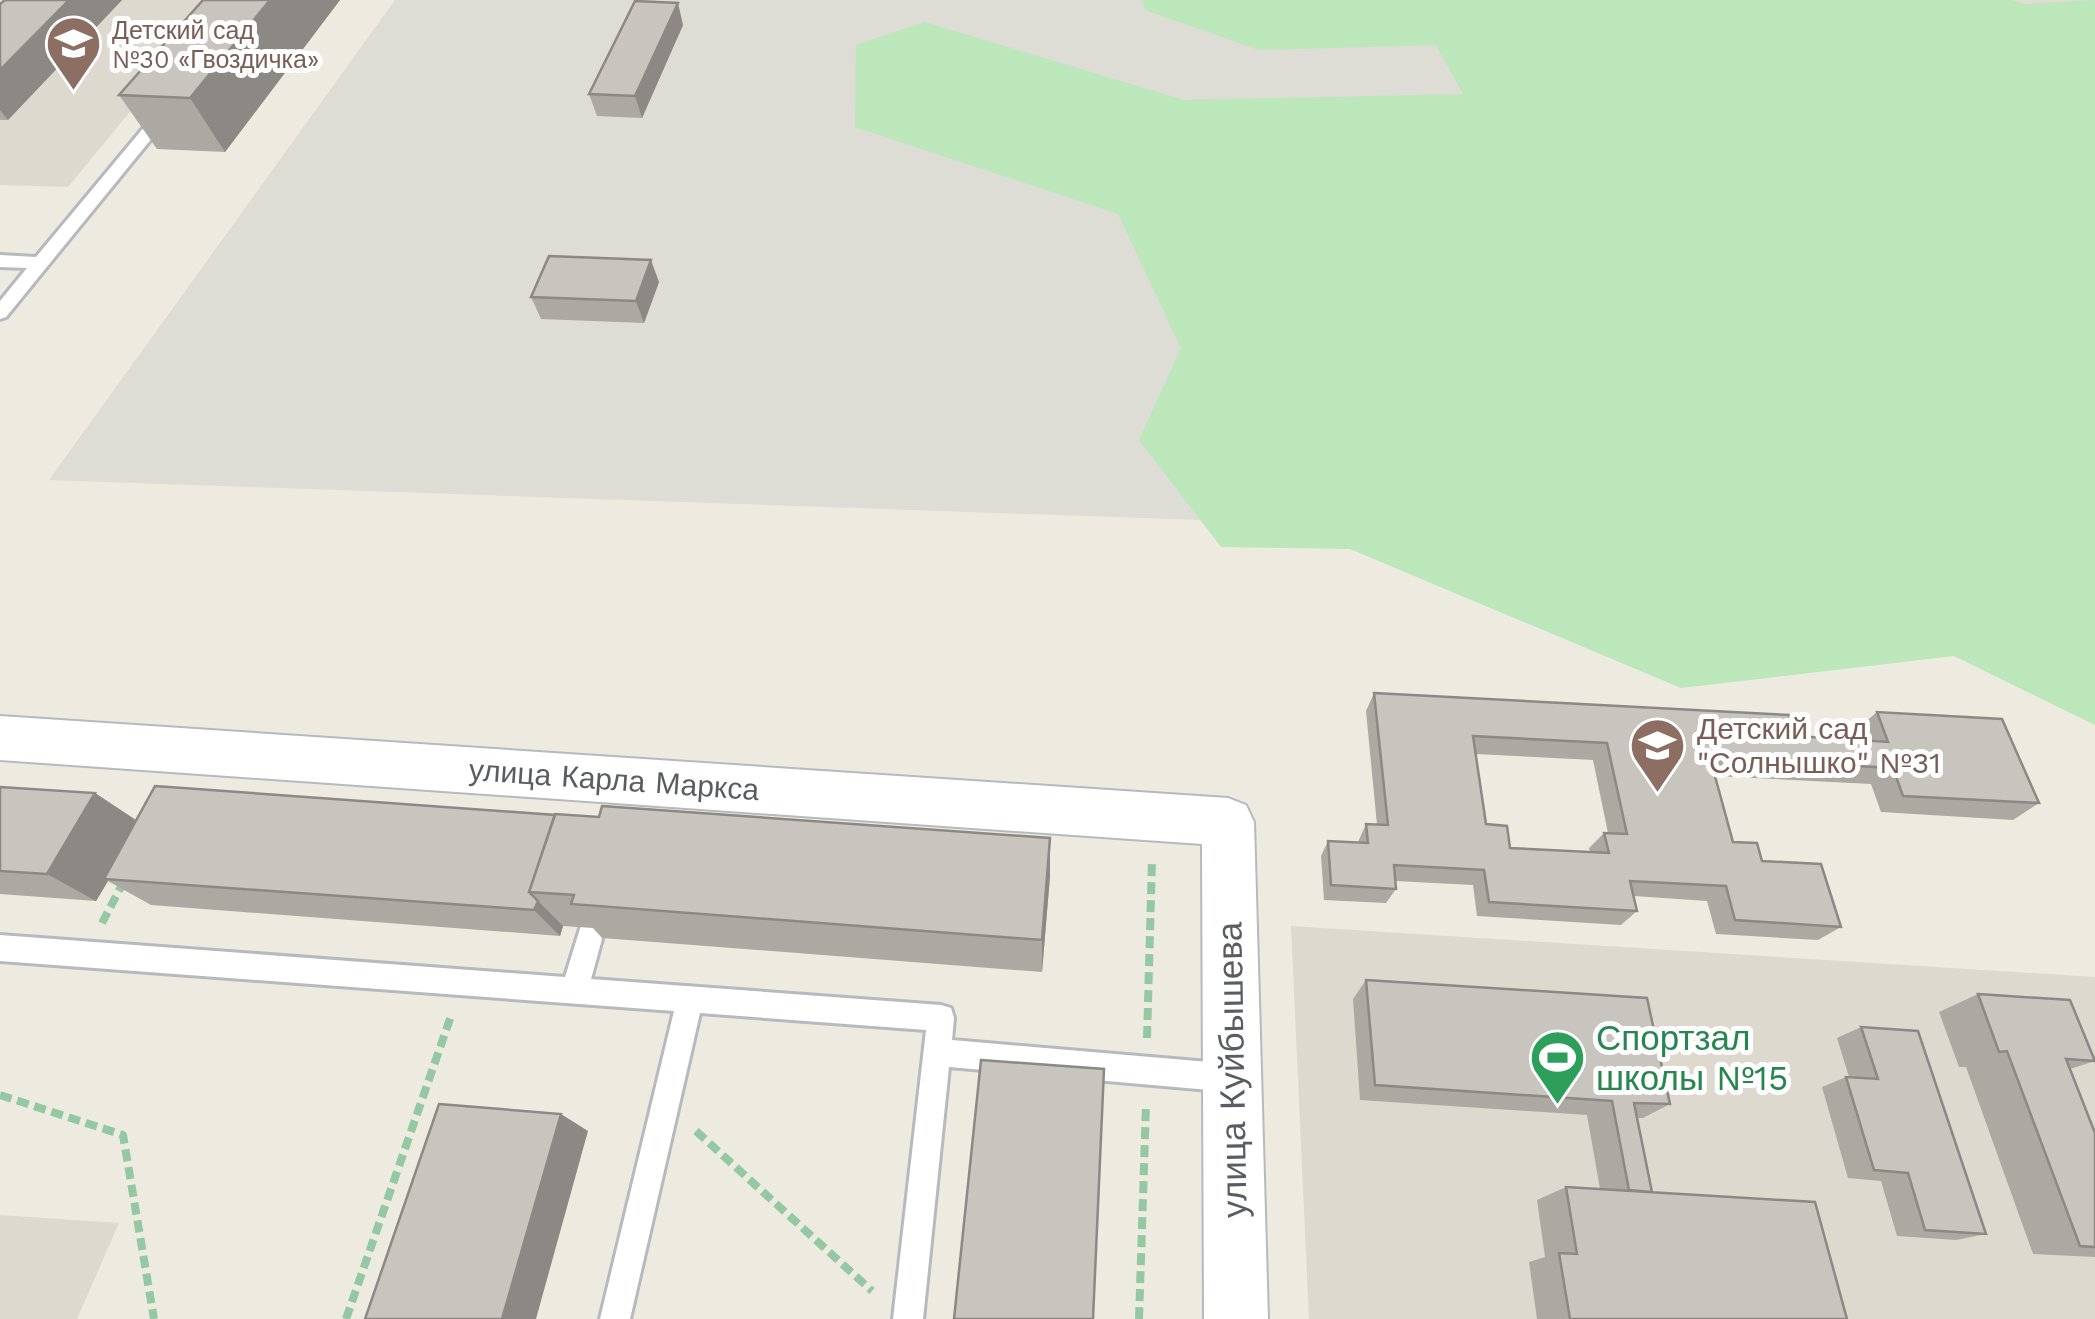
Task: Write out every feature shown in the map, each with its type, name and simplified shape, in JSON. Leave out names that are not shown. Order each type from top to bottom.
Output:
[{"type":"street","name":"улица Карла Маркса","points":[[0,738],[632,790],[1228,822]]},
{"type":"street","name":"улица Куйбышева","points":[[1228,822],[1236,1319]]},
{"type":"lane","points":[[0,313],[180,93]]},
{"type":"lane","points":[[0,261],[41,263]]},
{"type":"lane","points":[[574,990],[592,928]]},
{"type":"lane","points":[[0,948],[941,1018],[908,1319]]},
{"type":"lane","points":[[615,1319],[690,1000]]},
{"type":"lane","points":[[937,1052],[1232,1078]]},
{"type":"path","points":[[1140,1319],[1153,852]]},
{"type":"path","points":[[85,955],[130,870]]},
{"type":"path","points":[[346,1319],[462,982]]},
{"type":"path","points":[[0,1095],[123,1136],[154,1319]]},
{"type":"path","points":[[666,1103],[875,1294]]},
{"type":"shaded area","name":"Детский сад №30 «Гвоздичка»","points":[[0,0],[222,0],[68,187],[0,185]]},
{"type":"shaded area","points":[[395,0],[2095,0],[2095,551],[49,480]]},
{"type":"shaded area","points":[[1291,926],[2095,977],[2095,1319],[1309,1319]]},
{"type":"shaded area","points":[[0,1215],[119,1223],[77,1319],[0,1319]]},
{"type":"green space","points":[[1142,0],[2012,0],[2025,4],[2095,0],[2095,725],[1954,656],[1681,688],[1350,549],[1221,547],[1139,440],[1181,348],[1118,214],[855,127],[856,45],[925,22],[1184,100],[1463,94],[1436,45],[1259,50],[1145,10]]},
{"type":"building","points":[[5,0],[69,0],[0,70],[0,4]]},
{"type":"building","points":[[203,0],[270,0],[190,98],[119,95]]},
{"type":"building","points":[[635,1],[678,3],[635,96],[589,94]]},
{"type":"building","points":[[549,256],[651,260],[636,301],[531,297]]},
{"type":"building","points":[[1374,693],[1789,715],[1796,736],[1888,742],[1877,712],[2002,719],[2039,803],[1903,796],[1893,768],[1710,758],[1733,842],[1757,843],[1762,861],[1821,864],[1841,927],[1735,920],[1726,886],[1630,881],[1637,911],[1489,902],[1484,870],[1394,865],[1396,889],[1331,885],[1328,841],[1368,843],[1366,824],[1388,825]],"holes":[[[1473,736],[1607,743],[1627,834],[1604,833],[1609,853],[1510,848],[1507,826],[1486,824]]]},
{"type":"building","points":[[155,786],[555,815],[529,892],[538,901],[534,910],[104,879]]},
{"type":"building","points":[[0,787],[95,793],[47,874],[0,871]]},
{"type":"building","points":[[602,806],[1050,838],[1042,940],[571,904],[574,895],[529,892],[555,814],[599,817]]},
{"type":"building","name":"Спортзал школы №15","points":[[1366,980],[1647,998],[1670,1104],[1634,1103],[1652,1192],[1629,1190],[1612,1101],[1375,1085]]},
{"type":"building","points":[[1978,994],[2070,1000],[2095,1061],[2066,1059],[2095,1133],[2095,1247],[2080,1246],[2007,1051],[1999,1052]]},
{"type":"building","points":[[1861,1027],[1918,1031],[1986,1234],[1925,1230],[1908,1173],[1874,1170],[1846,1077],[1878,1079]]},
{"type":"building","points":[[981,1060],[1104,1069],[1093,1319],[954,1319]]},
{"type":"building","points":[[439,1104],[561,1114],[502,1319],[365,1319]]},
{"type":"building","points":[[1566,1187],[1815,1202],[1847,1319],[1570,1319],[1559,1253],[1577,1254]]},
{"type":"place","name":"Детский сад №30 «Гвоздичка»","points":[[73,93]]},
{"type":"place","name":"Детский сад \"Солнышко\" №31","points":[[1658,795]]},
{"type":"place","name":"Спортзал школы №15","points":[[1557,1107]]}]
